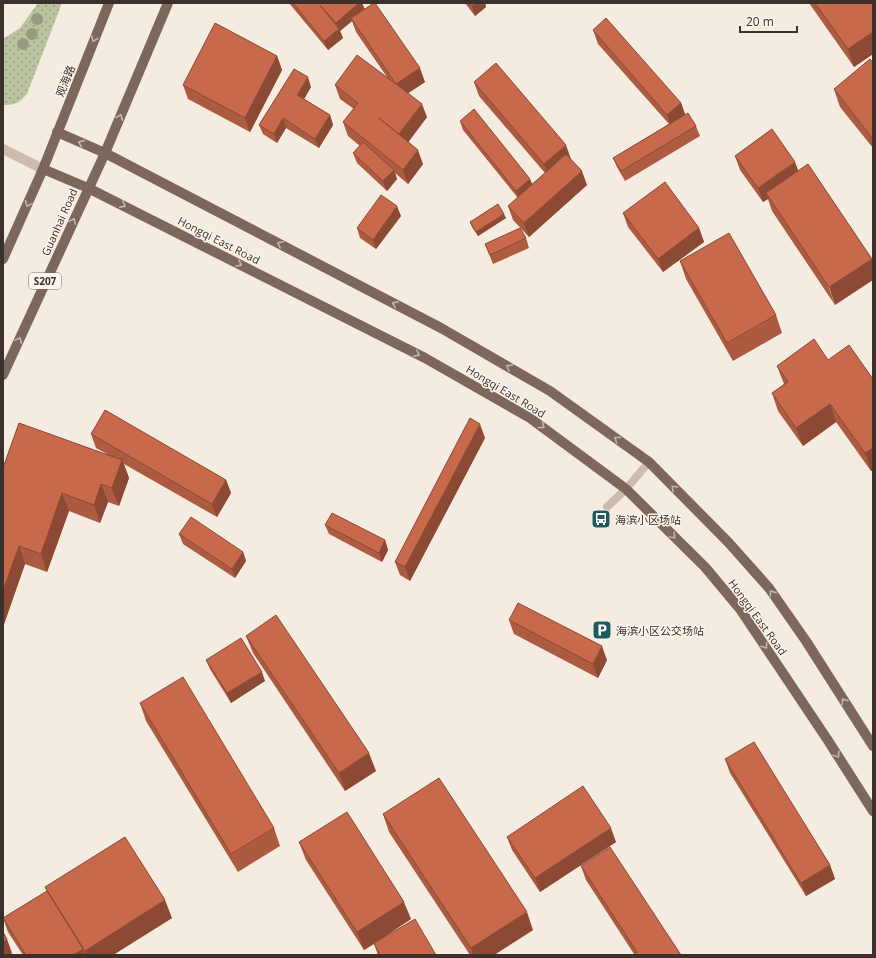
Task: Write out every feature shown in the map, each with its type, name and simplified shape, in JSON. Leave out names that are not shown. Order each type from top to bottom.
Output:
[{"type":"main road","name":"观海路","points":[[44,169],[57,132],[109,3]]},
{"type":"main road","name":"S207","points":[[88,188],[105,153],[168,3]]},
{"type":"main road","name":"Hongqi East Road","points":[[57,132],[105,153],[441,328],[550,391],[649,462],[729,543],[769,588],[806,641],[873,746]]},
{"type":"main road","name":"Hongqi East Road","points":[[44,169],[88,188],[425,358],[530,418],[626,489],[705,567],[740,610],[873,810]]},
{"type":"main road","points":[[3,259],[44,169]]},
{"type":"main road","name":"Guanhai Road","points":[[3,375],[88,188]]},
{"type":"street","points":[[3,149],[44,169]]},
{"type":"lane","points":[[607,507],[626,489],[649,462]]},
{"type":"green space","points":[[38,3],[62,3],[27,94],[22,100],[16,103],[11,105],[3,105],[3,39],[20,28]]},
{"type":"building","points":[[293,3],[359,3],[336,23],[320,5],[339,29],[324,41]]},
{"type":"building","points":[[374,3],[420,68],[396,84],[351,18]]},
{"type":"building","points":[[469,3],[476,3],[472,6]]},
{"type":"building","points":[[815,3],[873,3],[873,32],[848,49]]},
{"type":"building","points":[[606,18],[681,103],[667,115],[593,30]]},
{"type":"building","points":[[215,23],[277,56],[245,118],[183,85]]},
{"type":"building","points":[[357,55],[422,104],[399,134],[379,118],[418,150],[403,170],[343,122],[358,103],[335,85]]},
{"type":"building","points":[[870,59],[873,63],[873,139],[834,89]]},
{"type":"building","points":[[496,63],[566,145],[544,164],[474,82]]},
{"type":"building","points":[[294,69],[308,77],[297,95],[330,115],[315,139],[283,118],[274,134],[259,125]]},
{"type":"building","points":[[474,109],[530,179],[516,191],[460,121]]},
{"type":"building","points":[[688,113],[696,126],[621,171],[613,158]]},
{"type":"building","points":[[772,129],[795,162],[758,188],[735,156]]},
{"type":"building","points":[[363,142],[394,170],[383,181],[353,153]]},
{"type":"building","points":[[566,154],[582,171],[524,223],[508,206]]},
{"type":"building","points":[[808,164],[872,259],[829,287],[766,193]]},
{"type":"building","points":[[665,182],[699,228],[658,259],[623,213]]},
{"type":"building","points":[[381,195],[397,206],[373,240],[357,228]]},
{"type":"building","points":[[498,204],[504,214],[476,232],[470,222]]},
{"type":"building","points":[[520,228],[526,238],[490,255],[485,244]]},
{"type":"building","points":[[729,233],[776,315],[727,343],[680,261]]},
{"type":"building","points":[[814,339],[828,360],[849,345],[873,379],[873,448],[865,453],[830,404],[796,428],[772,393],[788,382],[777,366]]},
{"type":"building","points":[[105,410],[226,480],[212,504],[91,434]]},
{"type":"building","points":[[470,418],[480,424],[405,567],[395,562]]},
{"type":"building","points":[[19,423],[122,460],[112,488],[101,484],[94,505],[62,493],[41,554],[19,546],[3,591],[3,468]]},
{"type":"building","points":[[332,513],[385,540],[379,553],[325,525]]},
{"type":"building","points":[[191,517],[243,552],[232,569],[179,534]]},
{"type":"building","points":[[518,603],[602,646],[593,664],[509,620]]},
{"type":"building","points":[[276,615],[369,753],[339,773],[246,636]]},
{"type":"building","points":[[241,638],[262,672],[227,693],[206,660]]},
{"type":"building","points":[[183,677],[274,828],[231,854],[140,703]]},
{"type":"building","points":[[754,742],[830,865],[801,883],[725,759]]},
{"type":"building","points":[[439,778],[527,912],[471,948],[383,814]]},
{"type":"building","points":[[583,786],[611,828],[535,878],[507,837]]},
{"type":"building","points":[[347,812],[404,902],[357,932],[299,842]]},
{"type":"building","points":[[125,837],[165,900],[85,951],[45,887]]},
{"type":"building","points":[[610,847],[681,955],[633,955],[637,952],[581,866]]},
{"type":"building","points":[[47,891],[83,949],[73,955],[26,955],[3,918]]},
{"type":"building","points":[[415,919],[436,955],[380,955],[374,943]]},
{"type":"building","points":[[3,932],[7,939],[3,942]]},
{"type":"place","name":"海滨小区场站","points":[[601,519]]},
{"type":"place","name":"海滨小区公交场站","points":[[602,630]]}]
